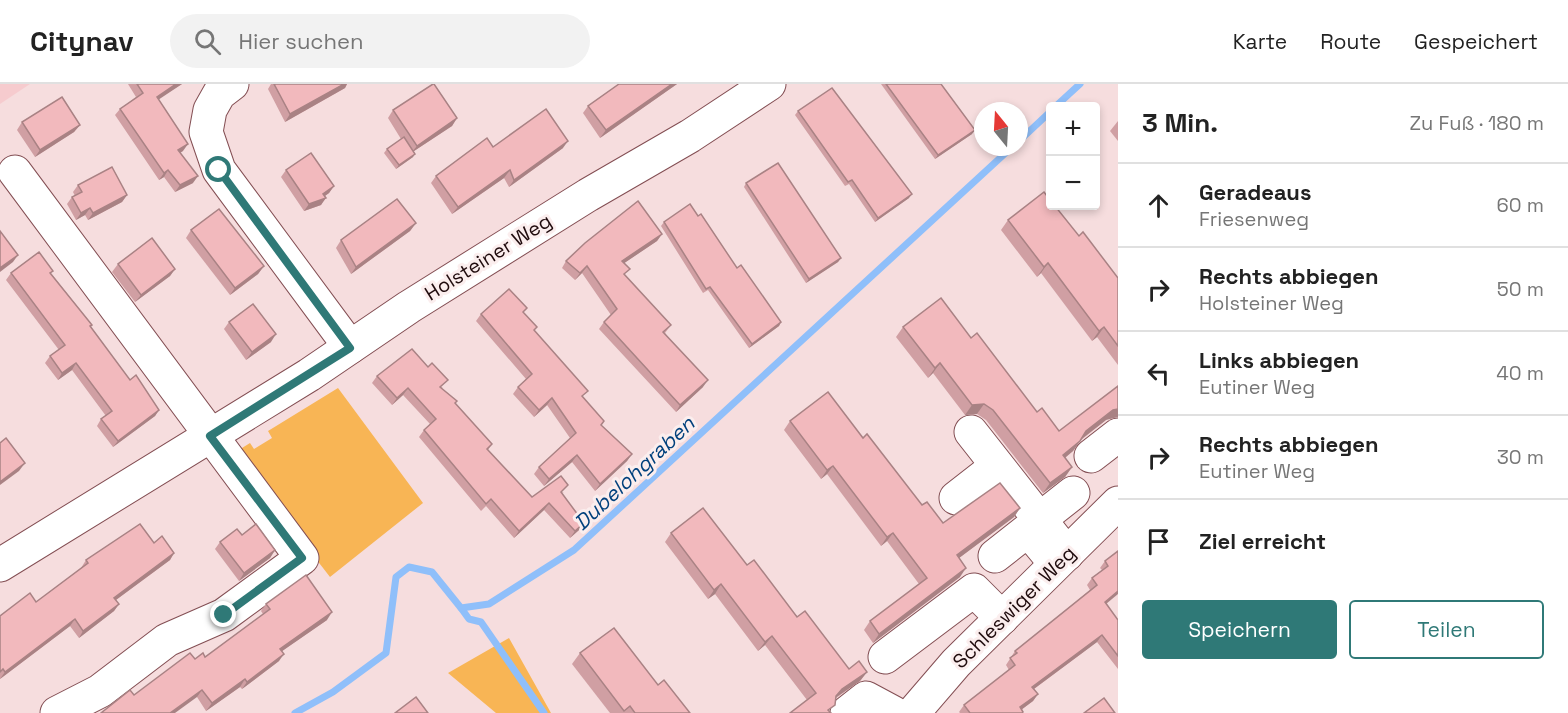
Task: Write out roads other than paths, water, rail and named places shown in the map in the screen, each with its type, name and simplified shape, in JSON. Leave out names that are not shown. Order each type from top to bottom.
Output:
[{"type":"street","points":[[231,84],[219,94],[210,110],[206,132],[219,170],[350,348]]},
{"type":"street","name":"Holsteiner Weg","points":[[0,565],[350,348],[734,94],[769,84]]},
{"type":"street","points":[[15,172],[302,558],[224,615],[167,640],[100,691],[57,713]]},
{"type":"street","points":[[971,432],[1040,519],[1062,559]]},
{"type":"street","points":[[1091,456],[1118,435]]},
{"type":"street","points":[[956,498],[997,466]]},
{"type":"street","points":[[1040,519],[1073,494]]},
{"type":"street","name":"Schleswiger Weg","points":[[913,713],[956,663],[1118,503]]},
{"type":"street","points":[[994,556],[1028,530],[1062,559]]},
{"type":"street","points":[[885,657],[974,590],[1002,618]]},
{"type":"street","points":[[846,713],[866,698],[894,713]]},
{"type":"waterway","name":"Dubelohgraben","points":[[1060,102],[1080,84]]},
{"type":"waterway","name":"Dubelohgraben","points":[[1028,133],[1046,116]]},
{"type":"waterway","name":"Dubelohgraben","points":[[295,713],[333,692],[386,653],[396,577],[409,567],[432,572],[461,608],[489,604],[574,550],[1002,156]]},
{"type":"waterway","points":[[461,608],[469,619],[481,622],[544,713]]}]
